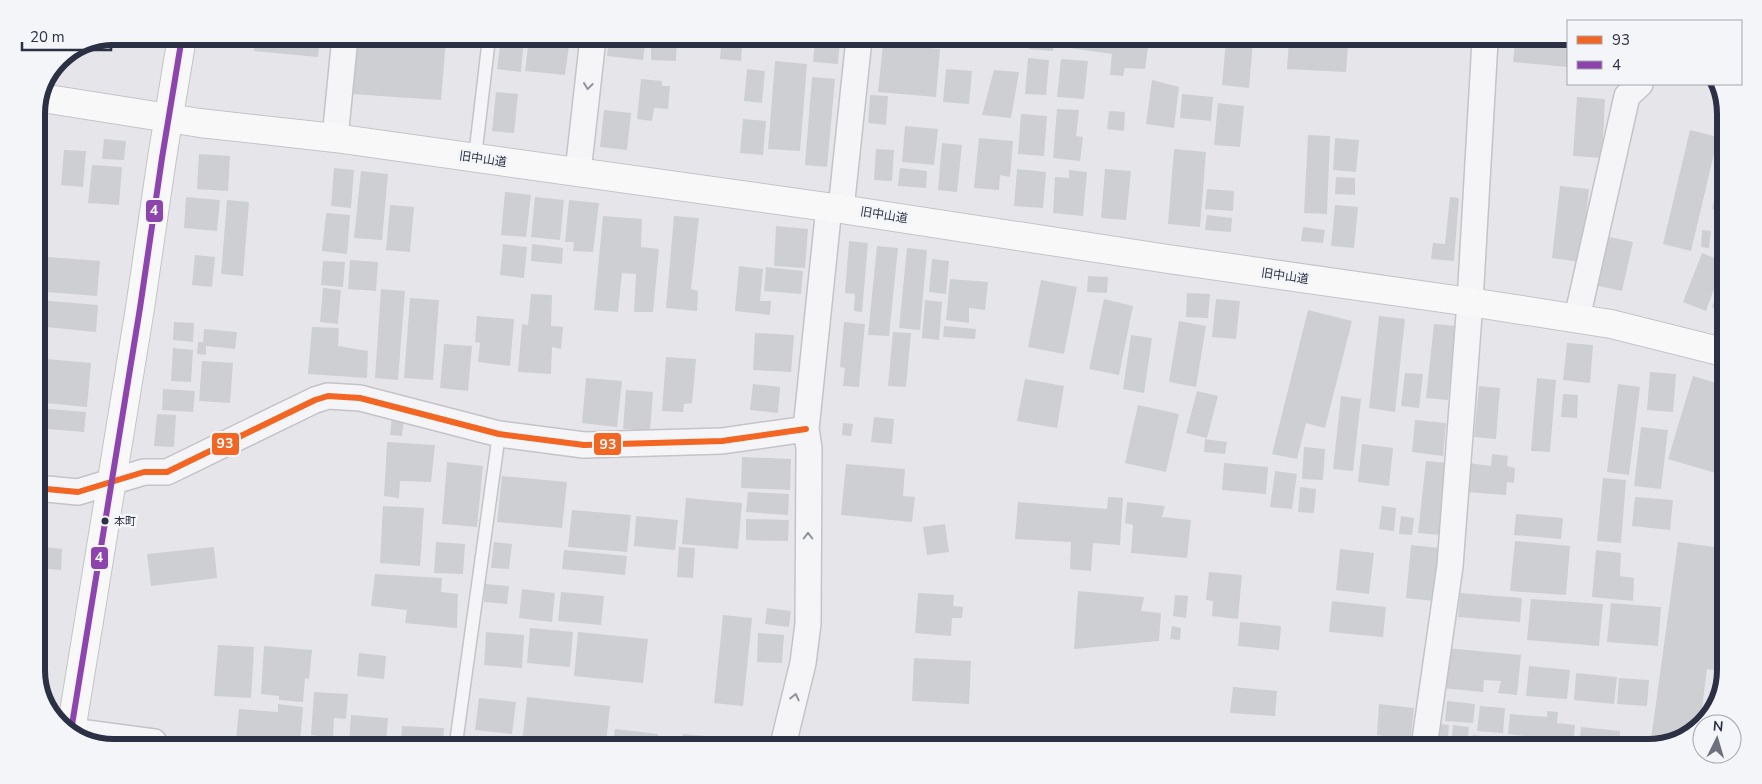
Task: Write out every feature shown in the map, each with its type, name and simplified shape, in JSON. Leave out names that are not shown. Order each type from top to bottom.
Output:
[{"type":"main road","points":[[72,724],[181,45]]},
{"type":"main road","name":"旧中山道","points":[[47,99],[200,123],[335,138],[835,208],[1168,259],[1577,318],[1611,324],[1717,350]]},
{"type":"street","points":[[335,138],[344,45]]},
{"type":"street","points":[[578,172],[592,45]]},
{"type":"street","points":[[784,739],[803,663],[808,624],[808,448],[806,429],[858,45]]},
{"type":"street","points":[[1425,739],[1450,566],[1470,302],[1485,45]]},
{"type":"street","points":[[1577,318],[1627,96],[1639,85]]},
{"type":"street","points":[[45,489],[78,492],[144,472],[168,472],[315,400],[328,396],[360,398],[499,434],[584,445],[722,441],[806,429]]},
{"type":"street","points":[[86,733],[131,739]]},
{"type":"lane","points":[[475,157],[487,45]]},
{"type":"lane","points":[[457,739],[499,434]]},
{"type":"building","points":[[254,45],[319,45],[318,57],[254,51]]},
{"type":"building","points":[[354,45],[446,45],[441,100],[350,94]]},
{"type":"building","points":[[500,45],[523,45],[521,72],[497,69]]},
{"type":"building","points":[[528,45],[569,45],[565,75],[525,71]]},
{"type":"building","points":[[608,45],[645,45],[643,60],[607,56]]},
{"type":"building","points":[[651,45],[677,45],[676,61],[651,60]]},
{"type":"building","points":[[814,45],[840,45],[838,64],[813,62]]},
{"type":"building","points":[[883,45],[940,49],[936,97],[878,92]]},
{"type":"building","points":[[1029,45],[1054,45],[1053,51],[1029,49]]},
{"type":"building","points":[[1063,45],[1112,45],[1112,54],[1063,47]]},
{"type":"building","points":[[1113,45],[1148,45],[1145,69],[1125,68],[1123,76],[1110,75]]},
{"type":"building","points":[[1226,45],[1253,45],[1249,88],[1222,85]]},
{"type":"building","points":[[1289,45],[1348,45],[1346,72],[1287,69]]},
{"type":"building","points":[[1371,45],[1417,45],[1371,46]]},
{"type":"building","points":[[1515,45],[1567,45],[1567,67],[1513,62]]},
{"type":"building","points":[[721,46],[742,47],[741,61],[720,59]]},
{"type":"building","points":[[1028,58],[1049,60],[1046,95],[1025,94]]},
{"type":"building","points":[[1061,59],[1088,61],[1084,99],[1057,97]]},
{"type":"building","points":[[775,61],[807,64],[800,151],[768,149]]},
{"type":"building","points":[[747,69],[765,71],[762,103],[744,101]]},
{"type":"building","points":[[946,69],[972,71],[969,104],[943,102]]},
{"type":"building","points":[[994,70],[1019,72],[1011,118],[982,115]]},
{"type":"building","points":[[812,77],[835,79],[827,167],[805,165]]},
{"type":"building","points":[[641,79],[662,81],[662,86],[670,86],[668,109],[654,108],[652,121],[637,119]]},
{"type":"building","points":[[1152,80],[1179,87],[1174,128],[1146,124]]},
{"type":"building","points":[[496,92],[518,94],[514,133],[492,131]]},
{"type":"building","points":[[1182,94],[1213,97],[1211,121],[1180,118]]},
{"type":"building","points":[[870,95],[888,96],[886,125],[868,123]]},
{"type":"building","points":[[1577,97],[1605,99],[1602,158],[1573,156]]},
{"type":"building","points":[[1218,103],[1244,106],[1240,147],[1214,145]]},
{"type":"building","points":[[1057,109],[1079,110],[1076,136],[1083,137],[1080,161],[1053,158]]},
{"type":"building","points":[[604,110],[631,113],[627,150],[600,147]]},
{"type":"building","points":[[1109,111],[1125,112],[1124,131],[1107,129]]},
{"type":"building","points":[[1021,114],[1047,116],[1044,156],[1018,154]]},
{"type":"building","points":[[743,119],[766,121],[763,155],[740,153]]},
{"type":"building","points":[[905,126],[938,129],[934,165],[902,162]]},
{"type":"building","points":[[1690,130],[1717,137],[1691,251],[1663,244]]},
{"type":"building","points":[[1308,135],[1330,136],[1327,214],[1304,213]]},
{"type":"building","points":[[979,138],[1013,141],[1010,177],[1000,175],[999,190],[974,188]]},
{"type":"building","points":[[1335,138],[1359,140],[1356,172],[1333,170]]},
{"type":"building","points":[[104,139],[126,141],[124,160],[102,159]]},
{"type":"building","points":[[942,143],[962,145],[957,192],[938,190]]},
{"type":"building","points":[[876,149],[894,150],[892,181],[874,180]]},
{"type":"building","points":[[1174,149],[1206,152],[1200,227],[1168,224]]},
{"type":"building","points":[[64,150],[86,151],[83,187],[61,185]]},
{"type":"building","points":[[199,154],[230,156],[228,191],[197,189]]},
{"type":"building","points":[[92,165],[122,167],[119,205],[88,203]]},
{"type":"building","points":[[334,168],[354,170],[351,208],[331,206]]},
{"type":"building","points":[[900,168],[927,171],[926,188],[898,186]]},
{"type":"building","points":[[1017,169],[1046,172],[1043,208],[1014,206]]},
{"type":"building","points":[[1105,169],[1131,171],[1126,220],[1101,218]]},
{"type":"building","points":[[1069,170],[1087,172],[1083,216],[1053,213],[1055,177],[1069,178]]},
{"type":"building","points":[[361,171],[388,174],[382,240],[354,238]]},
{"type":"building","points":[[1336,177],[1355,178],[1355,195],[1335,194]]},
{"type":"building","points":[[1560,186],[1589,189],[1581,262],[1552,258]]},
{"type":"building","points":[[1207,189],[1234,191],[1233,211],[1205,209]]},
{"type":"building","points":[[1717,191],[1717,210],[1712,209]]},
{"type":"building","points":[[505,192],[531,195],[526,237],[501,235]]},
{"type":"building","points":[[186,197],[220,200],[217,231],[184,228]]},
{"type":"building","points":[[535,197],[564,200],[560,240],[531,237]]},
{"type":"building","points":[[1450,197],[1459,198],[1454,261],[1431,259],[1433,243],[1445,244]]},
{"type":"building","points":[[227,200],[249,202],[243,276],[221,274]]},
{"type":"building","points":[[569,200],[599,203],[593,252],[573,251],[574,242],[565,242]]},
{"type":"building","points":[[390,205],[414,207],[410,252],[386,250]]},
{"type":"building","points":[[1335,205],[1358,207],[1354,248],[1331,246]]},
{"type":"building","points":[[326,213],[350,215],[347,254],[322,251]]},
{"type":"building","points":[[1207,215],[1232,218],[1231,232],[1205,230]]},
{"type":"building","points":[[603,216],[642,219],[641,247],[659,249],[653,312],[634,312],[636,274],[622,273],[618,312],[594,310]]},
{"type":"building","points":[[674,216],[699,218],[691,289],[698,291],[697,311],[666,308]]},
{"type":"building","points":[[776,226],[808,229],[805,268],[774,266]]},
{"type":"building","points":[[1303,227],[1325,230],[1323,243],[1301,241]]},
{"type":"building","points":[[1702,230],[1711,231],[1709,248],[1701,247]]},
{"type":"building","points":[[1605,236],[1633,242],[1622,291],[1594,285]]},
{"type":"building","points":[[849,241],[868,243],[862,312],[854,311],[855,294],[845,293]]},
{"type":"building","points":[[503,244],[527,247],[524,278],[500,275]]},
{"type":"building","points":[[532,244],[563,248],[562,264],[531,261]]},
{"type":"building","points":[[877,246],[898,248],[889,336],[868,335]]},
{"type":"building","points":[[907,248],[927,250],[920,330],[899,328]]},
{"type":"building","points":[[1702,253],[1717,259],[1717,281],[1706,311],[1683,302]]},
{"type":"building","points":[[195,255],[215,257],[212,287],[192,285]]},
{"type":"building","points":[[48,257],[100,261],[97,296],[46,292]]},
{"type":"building","points":[[932,259],[949,261],[946,294],[929,292]]},
{"type":"building","points":[[350,260],[378,262],[376,291],[348,289]]},
{"type":"building","points":[[323,261],[345,262],[343,287],[321,285]]},
{"type":"building","points":[[739,266],[763,269],[760,301],[771,301],[770,315],[735,311]]},
{"type":"building","points":[[766,267],[803,271],[801,294],[764,291]]},
{"type":"building","points":[[1088,276],[1108,277],[1107,293],[1087,292]]},
{"type":"building","points":[[950,279],[988,282],[985,310],[969,308],[969,323],[946,320]]},
{"type":"building","points":[[1041,280],[1077,287],[1064,354],[1028,347]]},
{"type":"building","points":[[323,288],[341,290],[338,324],[320,322]]},
{"type":"building","points":[[381,289],[405,291],[398,380],[375,378]]},
{"type":"building","points":[[1187,293],[1210,294],[1208,318],[1186,317]]},
{"type":"building","points":[[531,294],[552,295],[551,326],[563,327],[561,349],[552,347],[551,374],[518,372],[522,324],[528,325]]},
{"type":"building","points":[[1717,294],[1717,309],[1712,307]]},
{"type":"building","points":[[410,298],[439,300],[433,380],[404,378]]},
{"type":"building","points":[[1104,299],[1133,306],[1119,375],[1089,369]]},
{"type":"building","points":[[1216,299],[1240,301],[1236,339],[1212,337]]},
{"type":"building","points":[[925,300],[942,302],[939,340],[922,338]]},
{"type":"building","points":[[45,301],[98,305],[96,332],[45,327]]},
{"type":"building","points":[[1308,310],[1352,321],[1325,428],[1306,423],[1297,459],[1272,454]]},
{"type":"building","points":[[477,316],[514,319],[510,366],[478,362],[480,343],[475,342]]},
{"type":"building","points":[[1379,316],[1405,319],[1395,412],[1369,408]]},
{"type":"building","points":[[1179,321],[1206,326],[1196,387],[1169,382]]},
{"type":"building","points":[[174,322],[194,323],[193,342],[173,340]]},
{"type":"building","points":[[844,322],[865,324],[859,387],[843,386],[845,368],[840,367]]},
{"type":"building","points":[[1434,324],[1456,326],[1448,400],[1426,398]]},
{"type":"building","points":[[944,326],[976,329],[975,339],[943,337]]},
{"type":"building","points":[[312,327],[339,328],[338,346],[368,351],[367,378],[308,374]]},
{"type":"building","points":[[204,329],[237,332],[235,349],[206,346],[206,355],[197,354],[198,342],[203,342]]},
{"type":"building","points":[[893,332],[911,333],[906,387],[888,386]]},
{"type":"building","points":[[755,333],[794,335],[791,372],[753,370]]},
{"type":"building","points":[[1131,335],[1152,338],[1144,393],[1123,389]]},
{"type":"building","points":[[1567,343],[1593,345],[1590,383],[1563,380]]},
{"type":"building","points":[[444,344],[472,346],[468,391],[440,388]]},
{"type":"building","points":[[173,348],[193,350],[191,382],[171,381]]},
{"type":"building","points":[[666,357],[696,359],[692,403],[684,404],[683,412],[662,411]]},
{"type":"building","points":[[45,359],[91,363],[87,407],[45,403]]},
{"type":"building","points":[[202,361],[233,363],[230,403],[199,401]]},
{"type":"building","points":[[1650,372],[1676,374],[1673,412],[1647,410]]},
{"type":"building","points":[[1405,373],[1423,374],[1419,408],[1401,406]]},
{"type":"building","points":[[1693,376],[1717,383],[1717,474],[1668,459]]},
{"type":"building","points":[[586,378],[622,381],[617,427],[582,423]]},
{"type":"building","points":[[1537,378],[1556,380],[1550,452],[1531,451]]},
{"type":"building","points":[[1025,379],[1064,386],[1057,428],[1017,421]]},
{"type":"building","points":[[753,384],[780,387],[778,413],[750,410]]},
{"type":"building","points":[[1618,384],[1640,387],[1629,475],[1607,472]]},
{"type":"building","points":[[1479,386],[1500,388],[1496,439],[1474,437]]},
{"type":"building","points":[[163,389],[195,391],[193,412],[162,410]]},
{"type":"building","points":[[626,390],[653,392],[650,431],[623,429]]},
{"type":"building","points":[[1197,391],[1218,396],[1207,438],[1186,433]]},
{"type":"building","points":[[1563,394],[1578,395],[1577,418],[1561,417]]},
{"type":"building","points":[[1341,396],[1361,399],[1353,471],[1333,469]]},
{"type":"building","points":[[1138,405],[1179,414],[1166,472],[1125,463]]},
{"type":"building","points":[[45,409],[86,412],[84,432],[45,429]]},
{"type":"building","points":[[157,414],[176,415],[174,447],[154,446]]},
{"type":"building","points":[[392,417],[404,418],[402,436],[390,435]]},
{"type":"building","points":[[874,417],[894,419],[892,444],[871,442]]},
{"type":"building","points":[[1415,420],[1446,423],[1443,456],[1412,452]]},
{"type":"building","points":[[843,423],[853,424],[851,436],[842,435]]},
{"type":"building","points":[[1641,427],[1668,430],[1661,489],[1634,486]]},
{"type":"building","points":[[1205,439],[1227,442],[1225,454],[1204,452]]},
{"type":"building","points":[[387,442],[435,445],[431,482],[400,481],[399,498],[384,496]]},
{"type":"building","points":[[1362,444],[1393,448],[1389,486],[1358,482]]},
{"type":"building","points":[[1304,447],[1325,449],[1323,480],[1302,479]]},
{"type":"building","points":[[1492,454],[1508,456],[1507,466],[1515,468],[1514,483],[1507,482],[1506,495],[1467,492],[1469,463],[1491,466]]},
{"type":"building","points":[[742,457],[791,459],[790,490],[741,488]]},
{"type":"building","points":[[1426,461],[1448,463],[1440,535],[1418,533]]},
{"type":"building","points":[[447,462],[483,466],[477,527],[442,524]]},
{"type":"building","points":[[1224,463],[1268,467],[1266,494],[1222,490]]},
{"type":"building","points":[[846,464],[905,469],[903,496],[915,497],[912,522],[841,515]]},
{"type":"building","points":[[1275,471],[1297,474],[1292,509],[1270,507]]},
{"type":"building","points":[[502,476],[567,482],[562,528],[497,522]]},
{"type":"building","points":[[1603,478],[1626,480],[1621,543],[1597,541]]},
{"type":"building","points":[[1300,487],[1316,489],[1314,513],[1298,512]]},
{"type":"building","points":[[748,492],[789,494],[788,515],[746,512]]},
{"type":"building","points":[[1108,497],[1123,498],[1120,545],[1093,543],[1091,571],[1070,569],[1071,542],[1015,539],[1018,502],[1107,509]]},
{"type":"building","points":[[1635,497],[1673,500],[1670,530],[1632,526]]},
{"type":"building","points":[[686,498],[742,503],[738,549],[682,544]]},
{"type":"building","points":[[1127,502],[1165,506],[1162,517],[1191,520],[1187,558],[1131,553],[1133,525],[1125,523]]},
{"type":"building","points":[[383,506],[424,508],[420,566],[380,563]]},
{"type":"building","points":[[1382,506],[1396,508],[1394,531],[1379,529]]},
{"type":"building","points":[[572,510],[631,515],[627,552],[568,547]]},
{"type":"building","points":[[1516,514],[1563,518],[1561,539],[1514,535]]},
{"type":"building","points":[[636,516],[678,520],[675,550],[634,546]]},
{"type":"building","points":[[1401,516],[1414,518],[1412,535],[1399,534]]},
{"type":"building","points":[[746,519],[789,520],[788,541],[746,540]]},
{"type":"building","points":[[945,524],[949,552],[927,555],[923,527]]},
{"type":"building","points":[[1515,541],[1570,546],[1566,595],[1510,591]]},
{"type":"building","points":[[436,542],[465,544],[463,574],[434,573]]},
{"type":"building","points":[[494,542],[512,544],[509,569],[491,568]]},
{"type":"building","points":[[1678,542],[1717,547],[1717,671],[1707,669],[1701,714],[1692,714],[1692,723],[1678,732],[1661,738],[1651,739]]},
{"type":"building","points":[[1411,545],[1440,548],[1434,601],[1406,598]]},
{"type":"building","points":[[45,547],[62,549],[61,570],[45,569]]},
{"type":"building","points":[[214,547],[217,578],[151,586],[147,554]]},
{"type":"building","points":[[679,547],[695,548],[693,578],[677,577]]},
{"type":"building","points":[[1340,549],[1374,553],[1369,594],[1336,590]]},
{"type":"building","points":[[564,550],[627,556],[625,575],[562,569]]},
{"type":"building","points":[[1596,550],[1621,553],[1620,576],[1634,578],[1633,601],[1592,597]]},
{"type":"building","points":[[1209,572],[1242,575],[1238,619],[1212,616],[1213,601],[1206,600]]},
{"type":"building","points":[[375,574],[442,578],[441,592],[458,594],[457,628],[405,623],[407,610],[371,606]]},
{"type":"building","points":[[485,584],[509,586],[507,604],[484,602]]},
{"type":"building","points":[[522,589],[555,593],[552,622],[519,618]]},
{"type":"building","points":[[1078,591],[1144,597],[1141,611],[1161,613],[1159,641],[1074,649]]},
{"type":"building","points":[[561,592],[604,596],[601,625],[558,621]]},
{"type":"building","points":[[918,593],[954,595],[953,606],[963,607],[962,618],[952,618],[951,636],[915,633]]},
{"type":"building","points":[[1460,593],[1522,598],[1520,622],[1458,617]]},
{"type":"building","points":[[1175,595],[1188,596],[1186,618],[1173,616]]},
{"type":"building","points":[[1531,599],[1603,604],[1599,646],[1527,640]]},
{"type":"building","points":[[1332,601],[1386,607],[1383,637],[1329,632]]},
{"type":"building","points":[[1611,603],[1661,607],[1658,646],[1607,642]]},
{"type":"building","points":[[767,608],[791,611],[789,627],[765,624]]},
{"type":"building","points":[[723,615],[752,618],[743,706],[714,703]]},
{"type":"building","points":[[1240,622],[1281,626],[1279,650],[1238,646]]},
{"type":"building","points":[[1172,626],[1181,628],[1180,640],[1170,639]]},
{"type":"building","points":[[530,628],[573,632],[570,667],[527,663]]},
{"type":"building","points":[[486,632],[524,635],[522,668],[484,665]]},
{"type":"building","points":[[578,632],[648,639],[643,683],[574,676]]},
{"type":"building","points":[[758,633],[784,635],[782,663],[757,662]]},
{"type":"building","points":[[218,645],[254,647],[251,698],[214,696]]},
{"type":"building","points":[[264,646],[312,650],[309,679],[305,678],[303,702],[279,700],[279,696],[261,694]]},
{"type":"building","points":[[1446,648],[1521,655],[1517,695],[1498,693],[1501,681],[1484,680],[1483,692],[1442,688]]},
{"type":"building","points":[[359,653],[386,656],[384,679],[357,676]]},
{"type":"building","points":[[914,658],[971,661],[969,704],[912,701]]},
{"type":"building","points":[[1529,666],[1570,670],[1567,699],[1526,696]]},
{"type":"building","points":[[1576,673],[1617,677],[1614,704],[1574,700]]},
{"type":"building","points":[[1619,678],[1649,680],[1647,706],[1617,704]]},
{"type":"building","points":[[1233,687],[1277,691],[1275,716],[1230,713]]},
{"type":"building","points":[[314,692],[348,694],[346,719],[334,718],[333,738],[311,735]]},
{"type":"building","points":[[527,697],[610,706],[607,739],[523,739]]},
{"type":"building","points":[[479,698],[516,702],[512,734],[475,730]]},
{"type":"building","points":[[1447,701],[1475,704],[1473,723],[1445,721]]},
{"type":"building","points":[[278,704],[303,707],[300,739],[236,739],[239,709],[278,712]]},
{"type":"building","points":[[1379,704],[1414,708],[1411,739],[1390,739],[1390,737],[1377,735]]},
{"type":"building","points":[[1480,706],[1505,708],[1503,733],[1477,731]]},
{"type":"building","points":[[1547,711],[1558,712],[1557,723],[1575,725],[1574,739],[1524,739],[1524,736],[1508,734],[1510,714],[1547,717]]},
{"type":"building","points":[[351,715],[388,718],[386,739],[349,739]]},
{"type":"building","points":[[1438,724],[1449,725],[1448,739],[1436,739]]},
{"type":"building","points":[[1453,725],[1469,727],[1468,739],[1452,739]]},
{"type":"building","points":[[402,726],[444,728],[443,739],[401,739]]},
{"type":"building","points":[[1581,727],[1620,731],[1620,739],[1580,739]]},
{"type":"building","points":[[615,729],[658,734],[658,739],[614,739]]},
{"type":"building","points":[[683,734],[728,738],[728,739],[683,739]]},
{"type":"building","points":[[1473,735],[1504,739],[1473,739]]},
{"type":"transit line","name":"4","points":[[72,724],[181,45]]},
{"type":"transit line","name":"93","points":[[45,489],[78,492],[144,472],[167,472],[315,400],[328,396],[360,398],[499,434],[584,445],[722,441],[806,429]]},
{"type":"place","name":"本町","points":[[105,521]]}]
